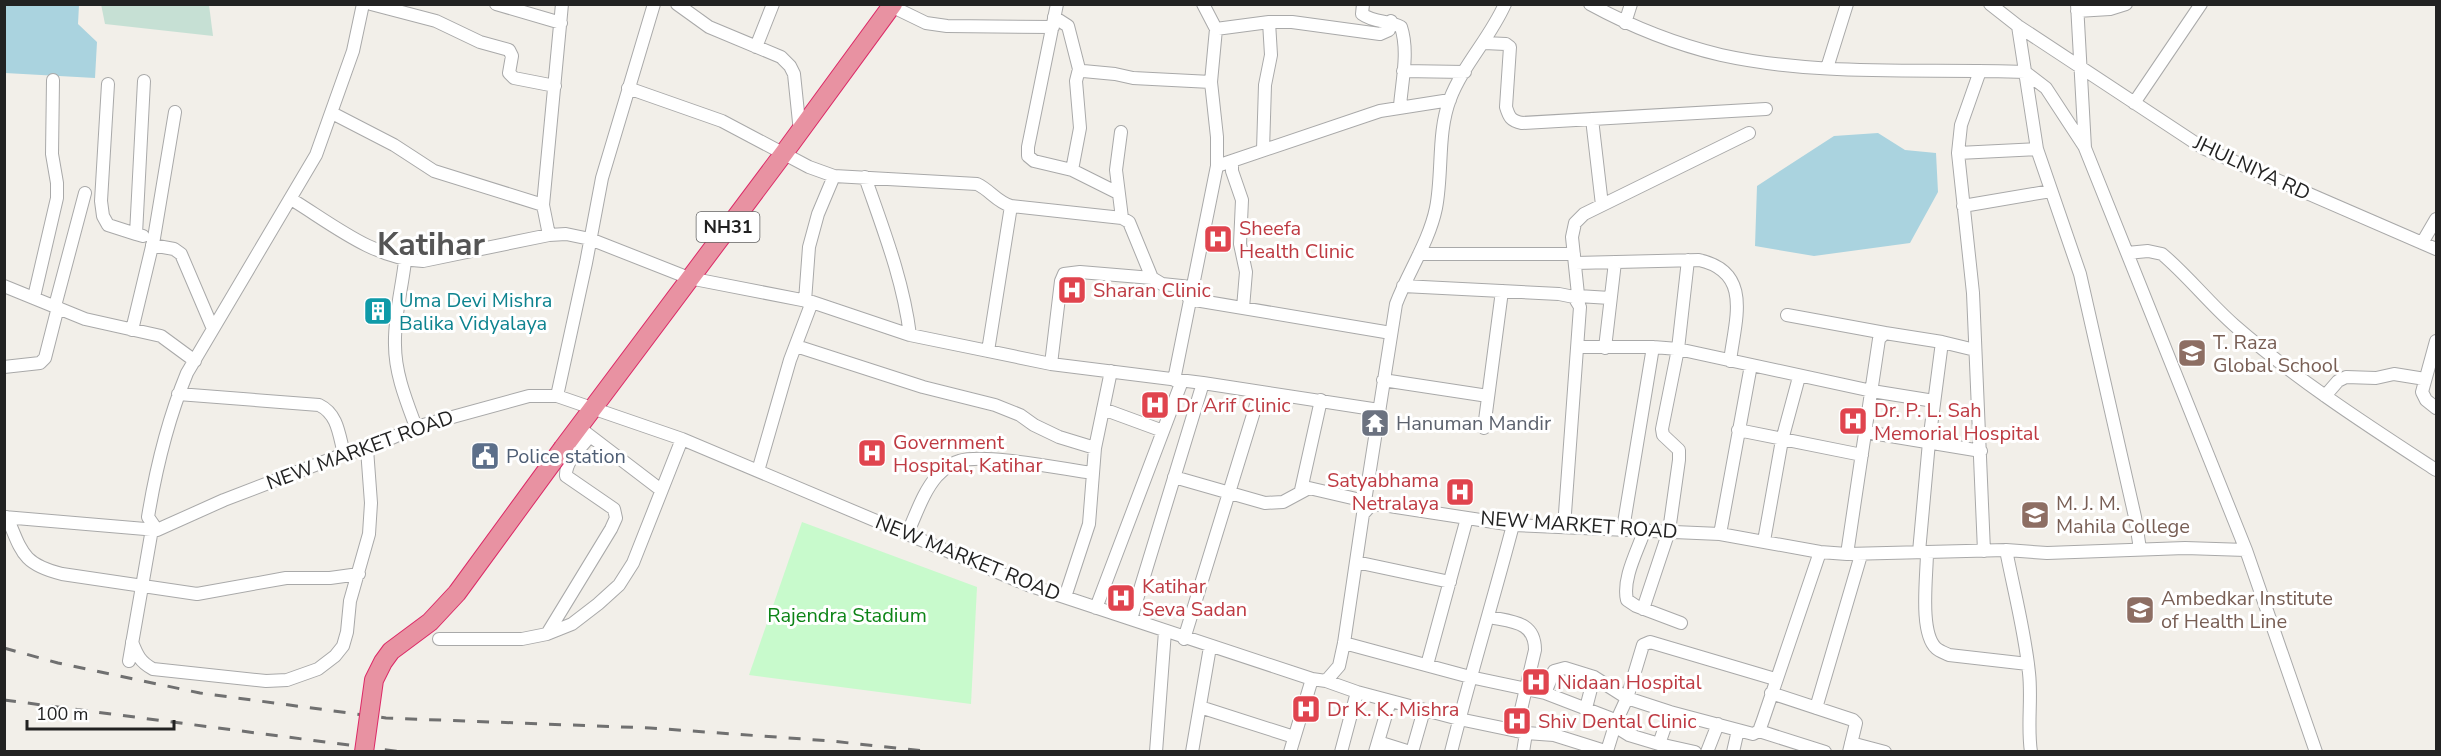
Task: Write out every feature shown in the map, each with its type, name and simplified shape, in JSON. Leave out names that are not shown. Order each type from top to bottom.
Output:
[{"type":"highway","name":"NH31","points":[[364,752],[374,680],[383,662],[392,651],[430,622],[457,593],[563,448],[585,432],[592,409],[800,132],[892,5]]},
{"type":"street","points":[[129,661],[141,585],[154,530],[148,517],[178,394],[213,329],[316,155],[353,51],[363,4]]},
{"type":"street","points":[[371,4],[436,21],[480,42],[509,50],[512,56],[509,73],[514,78],[555,86]]},
{"type":"street","points":[[496,4],[561,23]]},
{"type":"street","points":[[549,235],[543,205],[562,4]]},
{"type":"street","points":[[557,396],[602,178],[654,4]]},
{"type":"street","points":[[677,4],[709,27],[781,57],[790,66],[794,74],[800,132]]},
{"type":"street","points":[[756,47],[773,4]]},
{"type":"street","points":[[1096,608],[1163,431],[1178,380],[1190,293],[1217,166],[1217,137],[1211,82],[1216,29],[1203,4]]},
{"type":"street","points":[[1362,4],[1362,14],[1368,18],[1391,21],[1401,27],[1404,34],[1400,106]]},
{"type":"street","points":[[1326,681],[1339,666],[1344,643],[1391,333],[1403,286],[1430,231],[1436,207],[1445,120],[1450,100],[1505,4]]},
{"type":"street","points":[[1590,4],[1625,23],[1688,46],[1723,55],[1827,68],[2025,72],[2046,88],[2085,148],[2246,550],[2316,752]]},
{"type":"street","points":[[1625,23],[1631,4]]},
{"type":"street","points":[[1827,68],[1847,4]]},
{"type":"street","name":"JHULNIYA RD","points":[[1990,4],[2018,26],[2203,148],[2436,249]]},
{"type":"street","points":[[2085,148],[2077,8],[2110,9],[2126,4]]},
{"type":"street","points":[[2134,102],[2201,4]]},
{"type":"street","points":[[892,5],[926,23],[947,26],[1054,16],[1064,21],[1071,32],[1078,69],[1076,89],[1080,128],[1072,170]]},
{"type":"street","points":[[1054,16],[1028,156],[1034,161],[1072,170],[1118,193]]},
{"type":"street","points":[[1216,29],[1269,22],[1311,24],[1380,34],[1389,30],[1391,21]]},
{"type":"street","points":[[1263,150],[1265,85],[1271,55],[1269,22]]},
{"type":"street","points":[[2018,26],[2037,149],[2080,274],[2140,549]]},
{"type":"street","points":[[1484,43],[1506,44],[1510,47],[1506,107],[1509,116],[1514,121],[1522,123],[1766,109]]},
{"type":"street","points":[[1078,69],[1133,78],[1211,82]]},
{"type":"street","points":[[1403,71],[1465,72]]},
{"type":"street","points":[[1980,71],[1961,125],[1958,153],[1973,293],[1984,551]]},
{"type":"street","points":[[34,297],[57,198],[52,154],[53,80]]},
{"type":"street","points":[[136,234],[144,81]]},
{"type":"street","points":[[108,84],[101,201],[103,216],[108,225],[174,249],[181,254],[213,329]]},
{"type":"street","points":[[628,88],[722,121],[809,167],[834,176],[977,184],[987,189],[1003,204],[1011,206],[1122,218],[1129,222],[1152,278]]},
{"type":"street","points":[[1217,166],[1358,117],[1400,106],[1450,100]]},
{"type":"street","points":[[132,330],[153,241],[175,112]]},
{"type":"street","points":[[332,113],[394,145],[435,171],[543,205]]},
{"type":"street","points":[[1592,119],[1602,205]]},
{"type":"street","points":[[1121,132],[1116,170],[1122,218]]},
{"type":"street","points":[[1564,527],[1579,302],[1572,237],[1575,223],[1584,214],[1749,133]]},
{"type":"street","points":[[1958,153],[2037,149]]},
{"type":"street","points":[[1232,161],[1232,171],[1242,201],[1240,244],[1246,282],[1243,308]]},
{"type":"street","points":[[758,471],[809,302],[809,247],[818,214],[834,176]]},
{"type":"street","points":[[865,177],[896,265],[906,301],[910,334]]},
{"type":"street","points":[[1963,206],[2051,191]]},
{"type":"street","points":[[4,367],[40,363],[45,358],[85,193]]},
{"type":"street","points":[[291,199],[369,246],[405,261],[429,260],[549,235],[566,234],[590,239],[689,278],[809,302],[910,334],[988,351],[1051,364],[1203,383],[1379,410]]},
{"type":"street","points":[[988,351],[1011,206]]},
{"type":"street","points":[[2422,243],[2436,219]]},
{"type":"street","points":[[2127,253],[2148,251],[2162,254],[2239,330],[2325,396],[2436,470]]},
{"type":"street","points":[[1419,254],[1615,262],[1688,260],[1711,262],[1730,276],[1737,290],[1730,362]]},
{"type":"street","points":[[1643,609],[1669,531],[1679,450],[1663,435],[1662,429],[1678,349],[1688,260]]},
{"type":"street","points":[[405,261],[394,343],[400,383],[416,427]]},
{"type":"street","points":[[1605,348],[1615,262]]},
{"type":"street","points":[[1051,364],[1061,280],[1064,274],[1080,272],[1152,278],[1162,284],[1243,308],[1391,333]]},
{"type":"street","points":[[4,286],[85,319],[161,336],[195,361]]},
{"type":"street","points":[[1403,286],[1574,297],[1579,302]]},
{"type":"street","points":[[1484,428],[1502,291]]},
{"type":"street","points":[[1579,302],[1610,298]]},
{"type":"street","points":[[1787,315],[1942,342],[1975,350]]},
{"type":"street","points":[[1847,554],[1879,339],[1885,333]]},
{"type":"street","points":[[2436,340],[2423,395],[2436,408]]},
{"type":"street","points":[[1942,342],[1929,442],[1923,552],[1926,621],[1929,638],[1937,649],[1949,655],[2028,664]]},
{"type":"street","points":[[796,346],[923,387],[995,405],[1020,415],[1034,425],[1059,437],[1095,448]]},
{"type":"street","points":[[1577,347],[1678,349],[1799,377],[1934,401]]},
{"type":"street","points":[[1623,529],[1653,347]]},
{"type":"street","points":[[1720,534],[1751,365]]},
{"type":"street","points":[[1065,597],[1089,524],[1095,448],[1111,371]]},
{"type":"street","points":[[2325,396],[2338,381],[2346,377],[2376,378],[2400,374],[2425,379]]},
{"type":"street","points":[[1764,541],[1782,440],[1799,377]]},
{"type":"street","points":[[1383,380],[1488,396]]},
{"type":"street","points":[[1131,619],[1203,383]]},
{"type":"street","points":[[1184,639],[1260,392]]},
{"type":"street","points":[[178,394],[319,405],[330,410],[335,419],[344,454]]},
{"type":"street","name":"NEW MARKET ROAD","points":[[154,530],[224,500],[344,454],[367,449],[416,427],[529,396],[557,396],[682,440],[1028,585],[1184,639],[1390,701],[1521,732],[1554,735],[1607,751]]},
{"type":"street","points":[[1302,490],[1321,400]]},
{"type":"street","points":[[1103,409],[1163,431]]},
{"type":"street","points":[[1738,430],[1862,455]]},
{"type":"street","points":[[547,634],[616,518],[614,509],[566,476],[566,470],[585,432],[662,490]]},
{"type":"street","points":[[1866,432],[1981,451]]},
{"type":"street","points":[[439,639],[522,639],[547,634],[572,624],[598,604],[619,585],[633,563],[682,440]]},
{"type":"street","points":[[132,642],[138,658],[143,664],[153,669],[266,681],[287,680],[318,669],[335,656],[343,646],[347,632],[350,601],[359,574],[371,519],[371,484],[367,449]]},
{"type":"street","points":[[907,534],[927,491],[937,477],[949,465],[960,461],[998,460],[1093,473]]},
{"type":"street","points":[[1174,477],[1275,504],[1309,488],[1365,501]]},
{"type":"street","name":"NEW MARKET ROAD","points":[[1363,514],[1371,505],[1383,505],[1513,525],[1720,534],[1820,552],[1861,555],[2006,550],[2047,553],[2140,549],[2246,550]]},
{"type":"street","points":[[6,517],[154,530]]},
{"type":"street","points":[[6,517],[27,560],[36,566],[62,574],[197,594],[286,578],[330,578],[359,574]]},
{"type":"street","points":[[1427,665],[1467,518]]},
{"type":"street","points":[[1451,752],[1513,525]]},
{"type":"street","points":[[1646,530],[1625,591],[1627,600],[1643,609],[1681,623]]},
{"type":"street","points":[[2006,550],[2028,664],[2031,752]]},
{"type":"street","points":[[1759,731],[1820,552]]},
{"type":"street","points":[[1816,708],[1861,555]]},
{"type":"street","points":[[1356,562],[1450,582]]},
{"type":"street","points":[[1489,616],[1530,629],[1535,637],[1535,650],[1526,690],[1521,732],[1523,752]]},
{"type":"street","points":[[1156,751],[1165,631]]},
{"type":"street","points":[[1607,751],[1616,722],[1627,698],[1643,645],[1650,642],[1775,679]]},
{"type":"street","points":[[1344,643],[1470,677],[1545,693],[1616,722],[1621,730],[1629,735],[1695,752]]},
{"type":"street","points":[[1192,752],[1210,647]]},
{"type":"street","points":[[1545,693],[1554,671],[1559,668],[1594,677],[1627,698],[1670,712],[1746,733],[1759,731],[1825,752]]},
{"type":"street","points":[[1586,708],[1594,677]]},
{"type":"street","points":[[1290,752],[1312,679]]},
{"type":"street","points":[[1341,752],[1357,692]]},
{"type":"street","points":[[1772,693],[1853,720],[1856,723],[1850,747],[1885,752]]},
{"type":"street","points":[[1390,701],[1376,747],[1411,752],[1424,710]]},
{"type":"street","points":[[1200,707],[1294,737]]},
{"type":"street","points":[[1659,744],[1670,712]]},
{"type":"street","points":[[1707,752],[1718,724]]},
{"type":"street","points":[[1733,752],[1738,730]]},
{"type":"green space","points":[[101,4],[209,5],[213,36],[105,24]]},
{"type":"green space","name":"Rajendra Stadium","points":[[802,522],[977,587],[971,704],[749,675]]},
{"type":"water","points":[[4,5],[79,5],[78,24],[97,42],[95,78],[5,73]]},
{"type":"water","points":[[1878,133],[1905,150],[1936,153],[1938,192],[1910,243],[1814,256],[1755,246],[1757,186],[1834,136]]},
{"type":"railway","points":[[4,648],[58,663],[200,693],[386,718],[650,728],[831,741],[933,752]]},
{"type":"railway","points":[[4,700],[402,752]]},
{"type":"place","name":"Sheefa Health Clinic","points":[[1218,239]]},
{"type":"place","name":"Sharan Clinic","points":[[1072,290]]},
{"type":"place","name":"Uma Devi Mishra Balika Vidyalaya","points":[[378,311]]},
{"type":"place","name":"T. Raza Global School","points":[[2192,353]]},
{"type":"place","name":"Dr Arif Clinic","points":[[1155,405]]},
{"type":"place","name":"Dr. P. L. Sah Memorial Hospital","points":[[1853,421]]},
{"type":"place","name":"Hanuman Mandir","points":[[1375,423]]},
{"type":"place","name":"Government Hospital, Katihar","points":[[872,453]]},
{"type":"place","name":"Police station","points":[[485,456]]},
{"type":"place","name":"Satyabhama Netralaya","points":[[1460,492]]},
{"type":"place","name":"M. J. M. Mahila College","points":[[2035,515]]},
{"type":"place","name":"Katihar Seva Sadan","points":[[1121,598]]},
{"type":"place","name":"Ambedkar Institute of Health Line","points":[[2140,610]]},
{"type":"place","name":"Nidaan Hospital","points":[[1536,682]]},
{"type":"place","name":"Dr K. K. Mishra","points":[[1306,709]]},
{"type":"place","name":"Shiv Dental Clinic","points":[[1517,721]]},
{"type":"district","name":"Katihar","points":[[431,244]]}]
